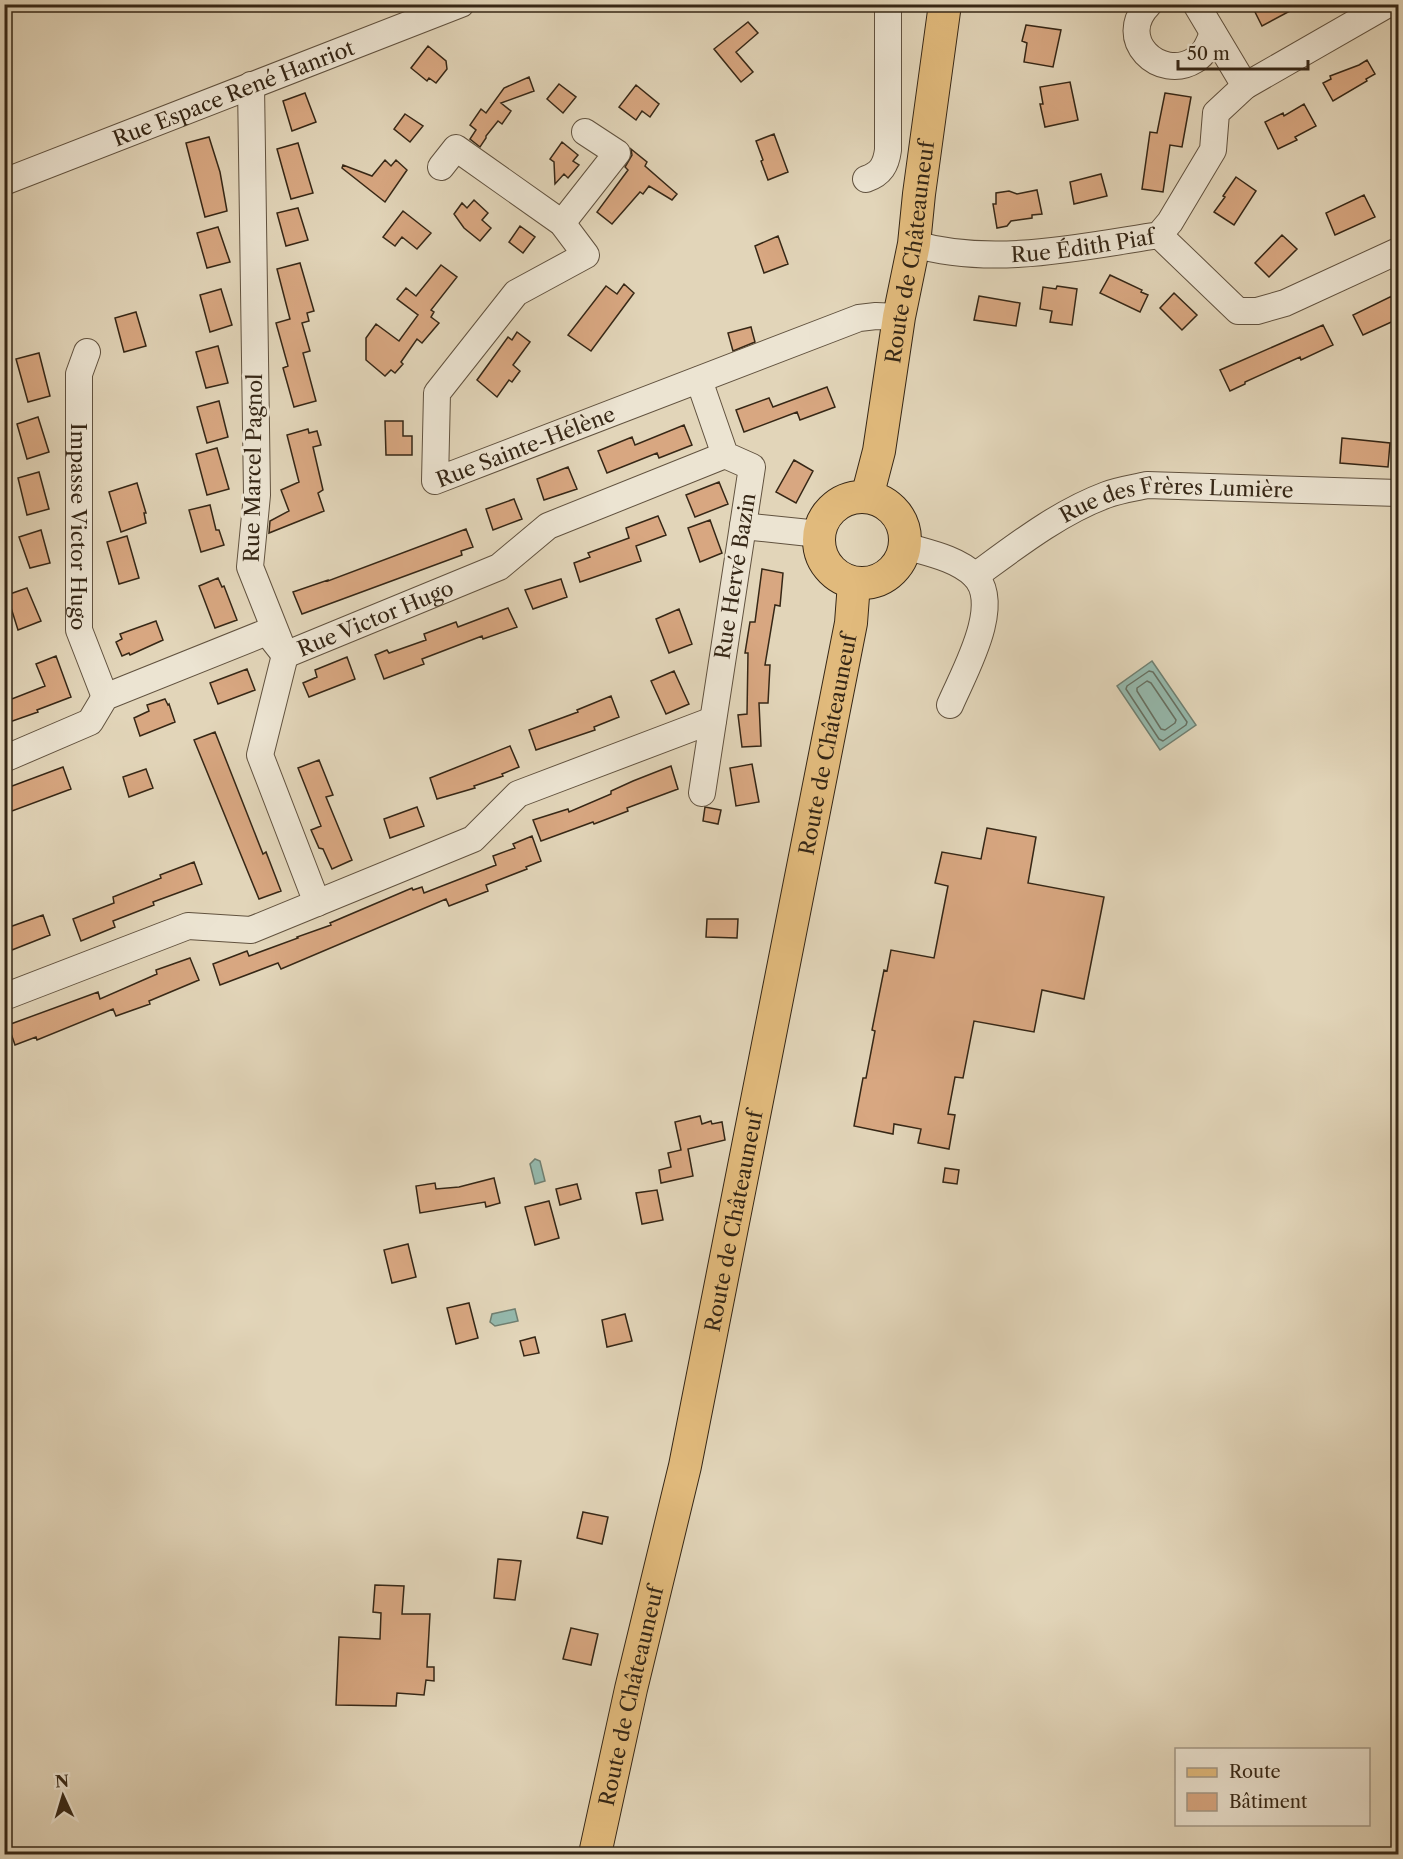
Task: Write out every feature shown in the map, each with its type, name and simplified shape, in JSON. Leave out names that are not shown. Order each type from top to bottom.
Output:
[{"type":"main road","name":"Route de Châteauneuf","points":[[867,497],[879,451],[899,317],[914,243],[945,4]]},
{"type":"main road","points":[[867,497],[886,505],[901,519],[905,532],[905,546],[901,560],[893,571],[882,579],[868,584],[854,584],[836,575],[823,560],[819,548],[819,534],[826,516],[841,502],[867,497]]},
{"type":"main road","name":"Route de Châteauneuf","points":[[595,1854],[631,1689],[685,1466],[851,623],[854,584]]},
{"type":"street","name":"Rue Espace René Hanriot","points":[[4,182],[461,4]]},
{"type":"street","points":[[866,179],[879,173],[887,159],[888,4]]},
{"type":"street","points":[[1149,4],[1141,13],[1135,28],[1139,45],[1147,55],[1163,65],[1181,66],[1195,60],[1206,49],[1214,33]]},
{"type":"street","points":[[1197,4],[1245,86]]},
{"type":"street","name":"Rue Édith Piaf","points":[[914,243],[929,248],[968,254],[1050,252],[1159,235],[1170,222],[1213,150],[1216,113],[1245,86],[1388,4]]},
{"type":"street","name":"Rue Marcel Pagnol","points":[[251,85],[257,495],[250,567],[285,655]]},
{"type":"street","points":[[562,223],[617,153],[585,132]]},
{"type":"street","name":"Rue Sainte-Hélène","points":[[441,167],[456,148],[562,223],[585,255],[516,293],[436,393],[435,481],[859,318],[899,317]]},
{"type":"street","points":[[1159,235],[1238,311],[1257,311],[1285,303],[1398,251]]},
{"type":"street","name":"Impasse Victor Hugo","points":[[87,352],[79,374],[79,630],[105,697]]},
{"type":"street","points":[[699,380],[725,455]]},
{"type":"street","name":"Rue Victor Hugo","points":[[105,697],[267,632],[285,655],[499,567],[548,526],[725,455]]},
{"type":"street","name":"Rue Hervé Bazin","points":[[702,792],[752,467],[725,455]]},
{"type":"street","name":"Rue des Frères Lumière","points":[[975,576],[1010,550],[1071,511],[1107,494],[1147,485],[1398,493]]},
{"type":"street","points":[[743,526],[819,534]]},
{"type":"street","points":[[905,546],[947,559],[975,576],[982,588],[986,605],[982,630],[950,705]]},
{"type":"street","points":[[285,655],[260,755],[317,903]]},
{"type":"street","points":[[4,759],[90,723],[105,697]]},
{"type":"street","points":[[4,997],[188,926],[251,930],[473,839],[518,794],[713,720]]},
{"type":"water","points":[[1152,661],[1196,725],[1160,750],[1117,686]]},
{"type":"water","points":[[535,1159],[540,1161],[545,1181],[535,1184],[530,1164]]},
{"type":"water","points":[[515,1309],[518,1321],[495,1326],[490,1322],[492,1314]]},
{"type":"building","points":[[1251,4],[1303,4],[1262,26]]},
{"type":"building","points":[[748,22],[758,33],[736,52],[753,72],[741,82],[714,49]]},
{"type":"building","points":[[1026,25],[1061,30],[1053,67],[1024,62],[1027,43],[1022,41]]},
{"type":"building","points":[[428,46],[446,61],[447,69],[436,83],[429,78],[427,81],[411,68]]},
{"type":"building","points":[[1367,60],[1375,74],[1333,101],[1323,83],[1331,79],[1330,76]]},
{"type":"building","points":[[529,77],[534,91],[501,103],[511,111],[502,124],[498,121],[480,147],[470,139],[476,130],[470,125],[481,109],[486,113],[504,88]]},
{"type":"building","points":[[1070,82],[1078,120],[1045,127],[1040,104],[1043,104],[1040,87]]},
{"type":"building","points":[[559,84],[576,97],[563,113],[547,99]]},
{"type":"building","points":[[636,85],[659,104],[650,117],[642,111],[636,120],[619,107]]},
{"type":"building","points":[[305,93],[316,122],[292,131],[283,101]]},
{"type":"building","points":[[1165,93],[1191,97],[1182,147],[1170,145],[1163,192],[1142,189],[1150,132],[1157,133]]},
{"type":"building","points":[[1304,104],[1316,126],[1295,137],[1297,140],[1278,149],[1265,122],[1283,113],[1284,116]]},
{"type":"building","points":[[405,114],[423,126],[410,142],[394,129]]},
{"type":"building","points":[[774,134],[788,172],[768,180],[756,141]]},
{"type":"building","points":[[209,137],[220,172],[227,211],[205,217],[186,143]]},
{"type":"building","points":[[562,142],[578,155],[573,161],[579,165],[568,178],[564,174],[555,184],[554,162],[550,159]]},
{"type":"building","points":[[298,143],[313,193],[291,199],[277,149]]},
{"type":"building","points":[[631,149],[647,162],[645,166],[677,194],[672,200],[649,186],[643,194],[640,192],[612,224],[597,212],[628,170],[625,167],[632,155]]},
{"type":"building","points":[[385,160],[391,166],[396,160],[407,170],[385,202],[342,168],[343,165],[372,176]]},
{"type":"building","points":[[1101,174],[1107,196],[1074,204],[1070,182]]},
{"type":"building","points":[[1236,177],[1256,191],[1234,225],[1214,212]]},
{"type":"building","points":[[1037,190],[1042,214],[1011,221],[1007,226],[997,228],[993,204],[996,204],[996,193],[1009,191],[1017,194]]},
{"type":"building","points":[[1364,195],[1375,217],[1335,235],[1326,213]]},
{"type":"building","points":[[474,200],[488,213],[482,220],[491,228],[480,241],[464,228],[454,214],[462,203],[467,208]]},
{"type":"building","points":[[298,208],[308,240],[286,246],[277,213]]},
{"type":"building","points":[[403,211],[431,233],[417,249],[402,237],[395,246],[383,237]]},
{"type":"building","points":[[520,226],[535,237],[523,253],[509,242]]},
{"type":"building","points":[[218,227],[230,262],[207,268],[197,233]]},
{"type":"building","points":[[1282,235],[1297,249],[1269,277],[1255,263]]},
{"type":"building","points":[[778,236],[788,264],[764,273],[755,246]]},
{"type":"building","points":[[300,263],[314,311],[307,313],[309,321],[302,323],[310,351],[303,353],[316,401],[294,407],[283,368],[288,366],[276,323],[290,319],[277,269]]},
{"type":"building","points":[[441,265],[457,277],[431,310],[434,312],[431,317],[439,323],[422,343],[417,339],[401,362],[403,364],[395,373],[391,370],[385,376],[366,360],[366,338],[376,324],[399,341],[418,315],[397,299],[406,288],[416,296]]},
{"type":"building","points":[[1110,275],[1148,295],[1140,312],[1100,293]]},
{"type":"building","points":[[624,284],[634,293],[591,351],[568,335],[606,286],[617,294]]},
{"type":"building","points":[[1057,286],[1077,289],[1072,325],[1050,322],[1052,311],[1040,309],[1043,287],[1056,289]]},
{"type":"building","points":[[221,289],[232,325],[210,332],[200,295]]},
{"type":"building","points":[[1174,293],[1197,315],[1182,330],[1160,308]]},
{"type":"building","points":[[979,296],[1020,303],[1016,326],[974,320]]},
{"type":"building","points":[[1392,296],[1398,308],[1398,319],[1363,335],[1353,315]]},
{"type":"building","points":[[136,312],[146,346],[124,352],[115,318]]},
{"type":"building","points":[[1323,325],[1333,345],[1301,360],[1300,357],[1230,391],[1220,370]]},
{"type":"building","points":[[751,327],[755,342],[733,351],[728,333]]},
{"type":"building","points":[[517,332],[530,342],[513,365],[520,371],[512,382],[509,380],[497,397],[477,380],[508,337],[512,340]]},
{"type":"building","points":[[218,346],[228,383],[206,388],[196,352]]},
{"type":"building","points":[[39,353],[50,396],[28,402],[16,359]]},
{"type":"building","points":[[827,387],[835,407],[800,420],[797,412],[744,432],[736,410],[769,398],[773,407]]},
{"type":"building","points":[[219,401],[228,437],[207,443],[197,407]]},
{"type":"building","points":[[38,417],[49,452],[27,459],[17,424]]},
{"type":"building","points":[[385,421],[403,421],[403,436],[412,436],[412,455],[386,455]]},
{"type":"building","points":[[684,425],[692,445],[659,458],[657,453],[607,473],[598,451],[632,437],[635,445]]},
{"type":"building","points":[[308,429],[309,433],[317,431],[321,445],[313,447],[323,490],[318,493],[324,511],[269,533],[270,521],[289,511],[281,490],[299,482],[287,435]]},
{"type":"building","points":[[1342,438],[1390,443],[1388,467],[1340,463]]},
{"type":"building","points":[[217,448],[229,489],[207,495],[196,454]]},
{"type":"building","points":[[794,460],[813,471],[796,503],[776,492]]},
{"type":"building","points":[[568,467],[577,489],[544,500],[537,479]]},
{"type":"building","points":[[39,472],[49,509],[27,515],[18,478]]},
{"type":"building","points":[[719,482],[728,504],[695,517],[686,495]]},
{"type":"building","points":[[137,483],[146,513],[144,513],[146,523],[121,532],[109,492]]},
{"type":"building","points":[[514,499],[522,519],[493,530],[486,509]]},
{"type":"building","points":[[210,505],[216,530],[219,530],[224,545],[201,552],[189,510]]},
{"type":"building","points":[[658,516],[666,535],[636,546],[641,561],[580,582],[574,563],[590,557],[588,553],[629,538],[626,528]]},
{"type":"building","points":[[710,520],[722,553],[700,562],[688,528]]},
{"type":"building","points":[[466,529],[473,547],[461,551],[462,555],[302,614],[293,592]]},
{"type":"building","points":[[41,530],[50,563],[30,568],[19,537]]},
{"type":"building","points":[[127,536],[139,578],[119,584],[107,542]]},
{"type":"building","points":[[762,569],[783,573],[780,606],[775,605],[765,665],[770,665],[768,703],[759,703],[761,746],[742,747],[738,715],[747,714],[748,653],[745,653],[750,622],[755,622]]},
{"type":"building","points":[[218,578],[222,587],[224,586],[237,620],[215,628],[199,586]]},
{"type":"building","points":[[561,579],[567,597],[533,609],[525,590]]},
{"type":"building","points":[[27,588],[41,621],[18,630],[7,595]]},
{"type":"building","points":[[508,608],[517,627],[483,639],[482,636],[422,659],[424,664],[384,679],[375,655],[387,650],[389,653],[426,640],[424,634],[456,622],[458,627]]},
{"type":"building","points":[[679,609],[692,644],[669,653],[656,619]]},
{"type":"building","points":[[156,621],[163,640],[130,655],[129,653],[122,656],[116,642],[122,639],[120,634]]},
{"type":"building","points":[[56,656],[71,697],[4,724],[4,702],[45,686],[36,664]]},
{"type":"building","points":[[347,657],[355,679],[309,697],[303,683],[317,677],[315,670]]},
{"type":"building","points":[[247,669],[255,690],[218,704],[210,683]]},
{"type":"building","points":[[674,671],[689,704],[666,714],[651,681]]},
{"type":"building","points":[[611,696],[619,717],[594,727],[595,730],[536,750],[529,730],[578,712],[577,710]]},
{"type":"building","points":[[165,699],[175,722],[140,736],[134,718],[149,711],[147,705]]},
{"type":"building","points":[[215,732],[263,854],[266,852],[281,891],[259,899],[194,740]]},
{"type":"building","points":[[510,746],[519,767],[502,774],[503,776],[474,786],[475,788],[437,799],[430,778]]},
{"type":"building","points":[[319,760],[333,795],[326,797],[352,860],[332,869],[311,830],[321,826],[298,768]]},
{"type":"building","points":[[752,764],[759,802],[736,806],[730,768]]},
{"type":"building","points":[[671,766],[678,789],[627,808],[628,811],[594,824],[593,822],[541,841],[533,820],[568,809],[569,812],[611,794],[611,791],[633,781]]},
{"type":"building","points":[[63,767],[71,789],[4,814],[4,789]]},
{"type":"building","points":[[146,769],[153,788],[129,797],[123,777]]},
{"type":"building","points":[[417,807],[424,826],[390,838],[384,819]]},
{"type":"building","points":[[705,807],[721,810],[718,824],[703,821]]},
{"type":"building","points":[[987,828],[1036,837],[1028,883],[1104,897],[1084,999],[1042,990],[1034,1032],[974,1021],[963,1078],[955,1077],[948,1114],[955,1115],[949,1149],[918,1143],[921,1129],[894,1124],[893,1134],[854,1126],[863,1078],[866,1078],[875,1031],[872,1030],[884,970],[887,971],[891,950],[934,958],[948,886],[935,883],[942,852],[981,859]]},
{"type":"building","points":[[532,836],[541,861],[486,885],[488,891],[449,906],[446,899],[281,969],[278,963],[220,985],[213,964],[247,951],[249,956],[298,938],[412,888],[413,890],[422,887],[424,893],[496,865],[493,856],[515,848],[513,844]]},
{"type":"building","points":[[194,862],[202,884],[153,902],[154,905],[113,921],[115,927],[81,941],[73,919],[114,903],[113,897]]},
{"type":"building","points":[[43,915],[50,935],[12,950],[4,929]]},
{"type":"building","points":[[707,919],[738,919],[737,938],[706,937]]},
{"type":"building","points":[[190,958],[199,980],[149,1001],[150,1004],[116,1016],[113,1009],[37,1040],[36,1037],[15,1045],[8,1025],[98,992],[100,999],[157,974],[156,970]]},
{"type":"building","points":[[700,1116],[702,1124],[711,1121],[712,1124],[722,1122],[725,1140],[688,1149],[693,1176],[661,1183],[659,1170],[671,1167],[668,1153],[681,1150],[675,1122]]},
{"type":"building","points":[[945,1168],[959,1170],[957,1184],[943,1182]]},
{"type":"building","points":[[494,1178],[500,1203],[486,1207],[485,1202],[420,1213],[416,1186],[435,1183],[436,1189],[459,1187]]},
{"type":"building","points":[[577,1184],[581,1199],[560,1205],[556,1189]]},
{"type":"building","points":[[657,1190],[663,1220],[642,1224],[636,1193]]},
{"type":"building","points":[[549,1201],[559,1238],[535,1245],[525,1207]]},
{"type":"building","points":[[408,1244],[416,1277],[392,1283],[384,1250]]},
{"type":"building","points":[[469,1303],[478,1338],[456,1344],[447,1308]]},
{"type":"building","points":[[625,1314],[632,1341],[607,1347],[602,1320]]},
{"type":"building","points":[[535,1337],[539,1353],[524,1356],[520,1341]]},
{"type":"building","points":[[583,1512],[608,1517],[602,1544],[577,1538]]},
{"type":"building","points":[[498,1559],[521,1561],[515,1600],[494,1598]]},
{"type":"building","points":[[375,1585],[404,1586],[402,1614],[430,1614],[427,1667],[434,1667],[434,1681],[426,1680],[424,1695],[397,1693],[396,1706],[336,1705],[339,1637],[380,1639],[381,1613],[373,1612]]},
{"type":"building","points":[[571,1628],[598,1634],[591,1665],[563,1659]]}]
